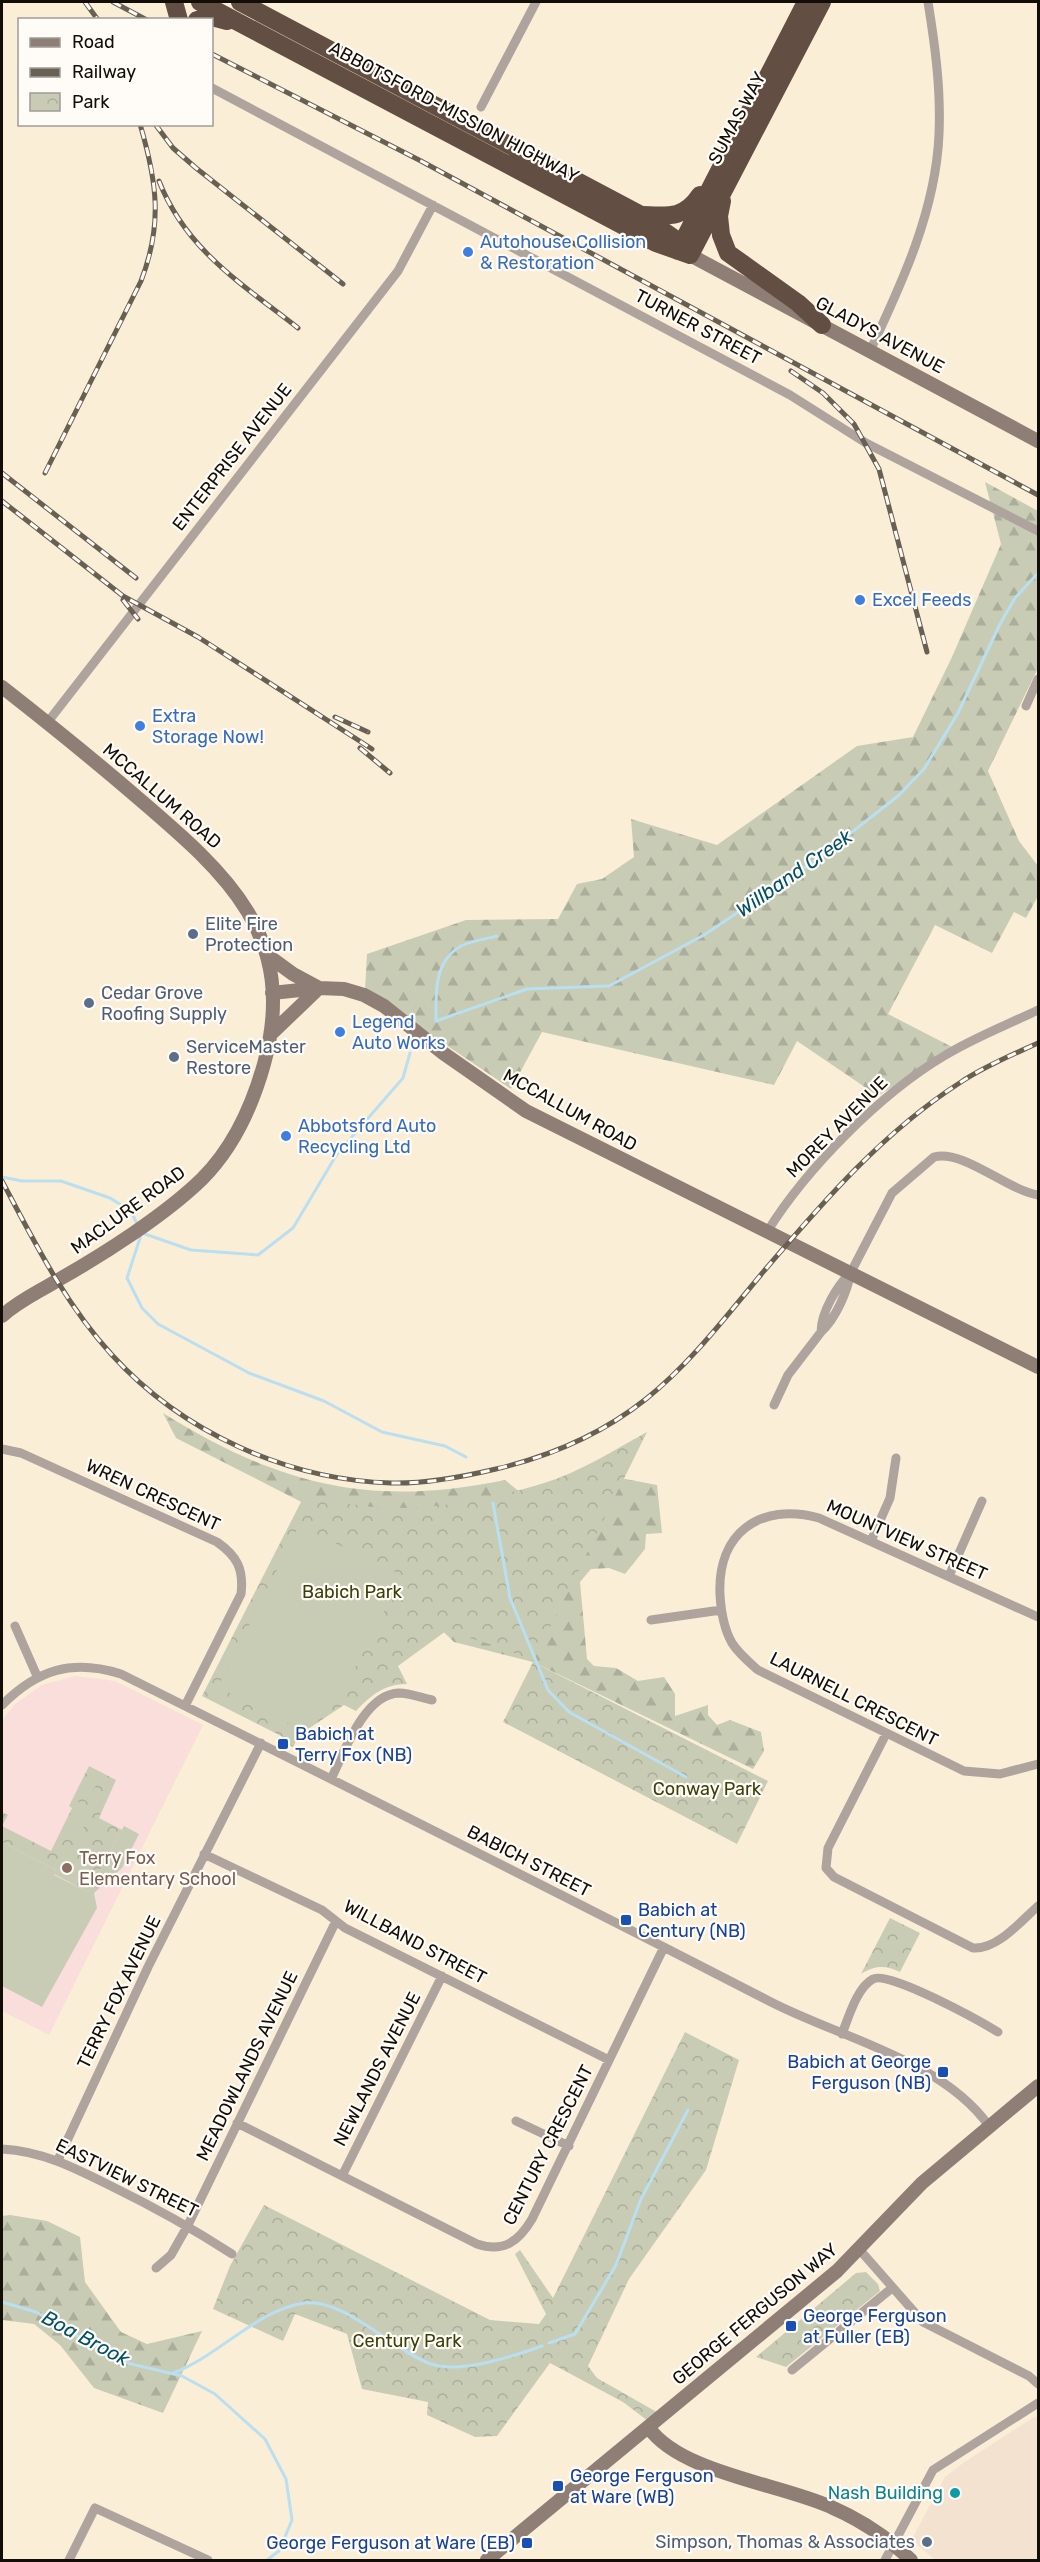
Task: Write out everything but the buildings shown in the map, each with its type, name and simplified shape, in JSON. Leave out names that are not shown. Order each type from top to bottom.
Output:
[{"type":"highway","points":[[174,2],[178,18]]},
{"type":"highway","name":"ABBOTSFORD-MISSION HIGHWAY","points":[[200,2],[656,243],[689,252]]},
{"type":"highway","name":"ABBOTSFORD-MISSION HIGHWAY","points":[[240,2],[641,215],[689,252]]},
{"type":"highway","name":"SUMAS WAY","points":[[689,252],[806,2]]},
{"type":"highway","name":"SUMAS WAY","points":[[749,124],[822,2]]},
{"type":"highway","points":[[207,18],[212,17],[259,34]]},
{"type":"highway","points":[[641,215],[669,217],[686,211],[698,198],[730,138],[749,124]]},
{"type":"highway","points":[[749,124],[721,204],[719,216],[724,243],[733,259],[798,303],[822,325]]},
{"type":"main road","name":"GLADYS AVENUE","points":[[689,252],[1038,441]]},
{"type":"main road","name":"MCCALLUM ROAD","points":[[2,687],[210,861],[239,898],[256,927],[267,955],[272,993],[319,988],[344,989],[364,996],[384,1006],[461,1066],[526,1111],[1038,1367]]},
{"type":"main road","points":[[267,955],[292,974],[319,988],[271,1034]]},
{"type":"main road","name":"MACLURE ROAD","points":[[2,1316],[22,1299],[57,1281],[159,1214],[202,1178],[232,1140],[256,1093],[271,1034],[272,993]]},
{"type":"main road","name":"MACLURE ROAD","points":[[2,1304],[22,1299]]},
{"type":"main road","name":"GEORGE FERGUSON WAY","points":[[487,2560],[830,2278],[922,2183],[1038,2086]]},
{"type":"main road","points":[[649,2428],[660,2443],[735,2478],[787,2490],[831,2506],[894,2543],[911,2560]]},
{"type":"street","points":[[481,107],[536,2]]},
{"type":"street","points":[[870,351],[914,251],[934,181],[939,134],[938,63],[928,2]]},
{"type":"street","name":"TURNER STREET","points":[[213,89],[790,395],[866,443],[1038,531]]},
{"type":"street","name":"ENTERPRISE AVENUE","points":[[47,723],[398,271],[433,205]]},
{"type":"street","points":[[1026,706],[1038,679]]},
{"type":"street","name":"MOREY AVENUE","points":[[766,1232],[792,1196],[884,1099],[946,1054],[1038,1010]]},
{"type":"street","points":[[774,1405],[788,1375],[821,1332],[821,1322],[841,1282],[851,1272],[892,1193],[934,1157],[942,1156],[960,1160],[1022,1191],[1038,1196]]},
{"type":"street","name":"WREN CRESCENT","points":[[2,1449],[21,1453],[217,1542],[235,1558],[243,1579],[241,1594],[185,1706]]},
{"type":"street","points":[[871,1541],[890,1498],[896,1458]]},
{"type":"street","points":[[949,1576],[982,1501]]},
{"type":"street","name":"MOUNTVIEW STREET","points":[[732,1541],[746,1527],[762,1518],[780,1513],[799,1512],[819,1518],[1038,1617]]},
{"type":"street","name":"LAURNELL CRESCENT","points":[[732,1541],[723,1560],[720,1579],[721,1610],[732,1643],[758,1670],[964,1771],[983,1775],[1000,1774],[1038,1764]]},
{"type":"street","points":[[651,1620],[721,1610]]},
{"type":"street","points":[[15,1626],[37,1676]]},
{"type":"street","name":"BABICH STREET","points":[[2,1705],[37,1676],[79,1666],[100,1668],[121,1674],[784,2009],[929,2072],[967,2101],[989,2126]]},
{"type":"street","points":[[331,1779],[363,1715],[374,1704],[399,1693],[432,1700]]},
{"type":"street","points":[[886,1734],[828,1848],[826,1868],[843,1883],[966,1945],[979,1948],[996,1941],[1038,1906]]},
{"type":"street","name":"TERRY FOX AVENUE","points":[[58,2160],[204,1854],[261,1743]]},
{"type":"street","name":"WILLBAND STREET","points":[[204,1854],[322,1910],[336,1921],[609,2060]]},
{"type":"street","name":"MEADOWLANDS AVENUE","points":[[156,2268],[171,2255],[188,2225],[336,1921]]},
{"type":"street","name":"CENTURY CRESCENT","points":[[237,2123],[477,2244],[502,2247],[510,2245],[524,2233],[569,2146],[664,1947]]},
{"type":"street","name":"NEWLANDS AVENUE","points":[[342,2176],[442,1976]]},
{"type":"street","points":[[842,2034],[863,1989],[868,1982],[881,1977],[903,1984],[998,2032]]},
{"type":"street","points":[[516,2121],[569,2146]]},
{"type":"street","name":"EASTVIEW STREET","points":[[2,2149],[27,2150],[58,2160],[188,2225],[232,2254]]},
{"type":"street","points":[[859,2249],[892,2288],[932,2328],[1029,2376],[1038,2384]]},
{"type":"street","points":[[792,2370],[892,2288]]},
{"type":"street","points":[[885,2560],[933,2470],[1038,2403]]},
{"type":"street","points":[[69,2560],[95,2508],[208,2560]]},
{"type":"shaded area","name":"Terry Fox Elementary School","points":[[75,1676],[115,1681],[203,1725],[49,2035],[2,2011],[2,1721],[15,1704],[42,1685]]},
{"type":"shaded area","points":[[1034,2417],[1038,2418],[1038,2560],[935,2560],[915,2543],[914,2535],[945,2477]]},
{"type":"green space","points":[[985,482],[1038,511],[1038,668],[988,771],[1019,841],[1038,866],[1038,896],[1026,918],[1014,912],[992,953],[935,925],[888,1014],[954,1048],[878,1096],[797,1041],[774,1085],[542,1032],[511,1089],[365,990],[367,954],[466,920],[558,919],[577,884],[602,879],[634,857],[631,819],[717,845],[857,746],[913,737],[952,657],[1001,544]]},
{"type":"green space","points":[[163,1413],[205,1438],[246,1458],[286,1473],[326,1484],[368,1490],[410,1491],[456,1488],[505,1480],[533,1503],[610,1476],[657,1485],[662,1533],[646,1534],[645,1549],[625,1574],[609,1568],[591,1569],[580,1582],[587,1659],[594,1666],[616,1668],[638,1681],[664,1677],[675,1694],[675,1716],[708,1705],[708,1715],[717,1725],[730,1720],[761,1732],[764,1751],[753,1769],[533,1662],[454,1642],[317,1510],[176,1438]]},
{"type":"green space","name":"Babich Park","points":[[647,1432],[533,1662],[506,1649],[446,1631],[398,1666],[407,1684],[385,1688],[356,1711],[344,1705],[299,1735],[293,1747],[287,1744],[289,1740],[202,1696],[304,1496],[390,1508],[429,1507],[468,1502],[544,1483],[571,1473]]},
{"type":"green space","points":[[299,1526],[398,1573],[400,1581],[337,1702],[296,1727],[218,1687]]},
{"type":"green space","name":"Conway Park","points":[[533,1662],[768,1781],[737,1844],[503,1722]]},
{"type":"green space","points":[[89,1766],[116,1780],[99,1818],[122,1830],[88,1892],[54,1874],[56,1870],[2,1842],[2,1826],[51,1851],[72,1808],[69,1806]]},
{"type":"green space","points":[[91,1768],[102,1773],[88,1802],[77,1796]]},
{"type":"green space","points":[[77,1801],[93,1809],[78,1839],[62,1831]]},
{"type":"green space","points":[[2,1812],[8,1815],[2,1826]]},
{"type":"green space","points":[[124,1826],[139,1834],[122,1868],[94,1893],[97,1908],[42,2007],[2,1986],[2,1842],[56,1870],[54,1875],[88,1892]]},
{"type":"green space","points":[[890,1918],[920,1933],[900,1972],[880,1967],[861,1974]]},
{"type":"green space","name":"Century Park","points":[[685,2032],[739,2060],[706,2170],[629,2279],[588,2366],[597,2378],[662,2415],[652,2424],[623,2402],[550,2363],[497,2436],[475,2437],[427,2415],[428,2402],[362,2389],[347,2334],[295,2314],[283,2341],[213,2309],[230,2266],[264,2205],[490,2320],[539,2324],[546,2314],[515,2254],[520,2250],[553,2298]]},
{"type":"green space","points":[[10,2215],[47,2221],[80,2237],[85,2282],[121,2332],[147,2344],[202,2331],[163,2413],[94,2388],[60,2345],[34,2324],[2,2320],[2,2216]]},
{"type":"green space","points":[[866,2272],[878,2284],[880,2291],[786,2367],[756,2357],[856,2273]]},
{"type":"waterway","name":"Willband Creek","points":[[497,936],[461,946],[445,961],[438,979],[436,1021],[527,989],[609,986],[704,935],[819,858],[898,796],[924,769],[958,713],[1000,624],[1015,598],[1038,573]]},
{"type":"waterway","name":"Willband Creek","points":[[142,1233],[191,1250],[258,1255],[293,1228],[337,1154],[403,1078],[410,1053]]},
{"type":"waterway","name":"Willband Creek","points":[[2,1177],[22,1181],[61,1181],[110,1198],[131,1211],[137,1224]]},
{"type":"waterway","points":[[141,1235],[127,1278],[142,1308],[158,1324],[249,1373],[324,1401],[382,1432],[445,1446],[466,1457]]},
{"type":"waterway","points":[[493,1503],[510,1598],[548,1690],[569,1712],[686,1777]]},
{"type":"waterway","points":[[549,2343],[575,2334],[616,2265],[641,2199],[688,2110]]},
{"type":"waterway","name":"Boa Brook","points":[[2,2302],[36,2312],[123,2362],[182,2376],[215,2394],[265,2439],[286,2479],[292,2520],[279,2551],[267,2560]]},
{"type":"waterway","points":[[173,2373],[190,2366],[270,2314],[305,2303],[320,2304],[336,2309],[417,2357],[443,2367],[487,2362],[542,2346]]},
{"type":"railway","points":[[85,2],[97,18]]},
{"type":"railway","points":[[113,2],[143,18]]},
{"type":"railway","points":[[213,55],[421,161],[1038,495]]},
{"type":"railway","points":[[45,473],[141,281],[148,260],[155,222],[154,184],[141,126]]},
{"type":"railway","points":[[156,126],[173,148],[196,168],[343,284]]},
{"type":"railway","points":[[159,181],[170,205],[200,246],[237,280],[298,328]]},
{"type":"railway","points":[[791,371],[823,393],[854,424],[879,469],[927,652]]},
{"type":"railway","points":[[2,473],[136,578]]},
{"type":"railway","points":[[2,501],[123,596],[198,637],[372,749]]},
{"type":"railway","points":[[123,600],[138,619]]},
{"type":"railway","points":[[335,717],[368,732]]},
{"type":"railway","points":[[360,748],[390,773]]},
{"type":"railway","points":[[2,1181],[51,1271],[79,1315],[112,1355],[170,1407],[204,1429],[239,1447],[313,1473],[352,1480],[391,1483],[444,1479],[470,1475],[536,1458],[594,1433],[629,1412],[679,1370],[809,1219],[880,1145],[961,1082],[1038,1043]]},
{"type":"place","name":"Autohouse Collision & Restoration","points":[[468,252]]},
{"type":"place","name":"Excel Feeds","points":[[860,600]]},
{"type":"place","name":"Extra Storage Now!","points":[[140,726]]},
{"type":"place","name":"Elite Fire Protection","points":[[193,934]]},
{"type":"place","name":"Cedar Grove Roofing Supply","points":[[89,1003]]},
{"type":"place","name":"Legend Auto Works","points":[[340,1032]]},
{"type":"place","name":"ServiceMaster Restore","points":[[174,1057]]},
{"type":"place","name":"Abbotsford Auto Recycling Ltd","points":[[286,1136]]},
{"type":"place","name":"Babich at Terry Fox (NB)","points":[[283,1744]]},
{"type":"place","name":"Terry Fox Elementary School","points":[[67,1868]]},
{"type":"place","name":"Babich at Century (NB)","points":[[626,1920]]},
{"type":"place","name":"Babich at George Ferguson (NB)","points":[[943,2072]]},
{"type":"place","name":"George Ferguson at Fuller (EB)","points":[[791,2326]]},
{"type":"place","name":"George Ferguson at Ware (WB)","points":[[558,2486]]},
{"type":"place","name":"Nash Building","points":[[955,2493]]},
{"type":"place","name":"Simpson, Thomas & Associates","points":[[927,2542]]},
{"type":"place","name":"George Ferguson at Ware (EB)","points":[[527,2543]]}]
